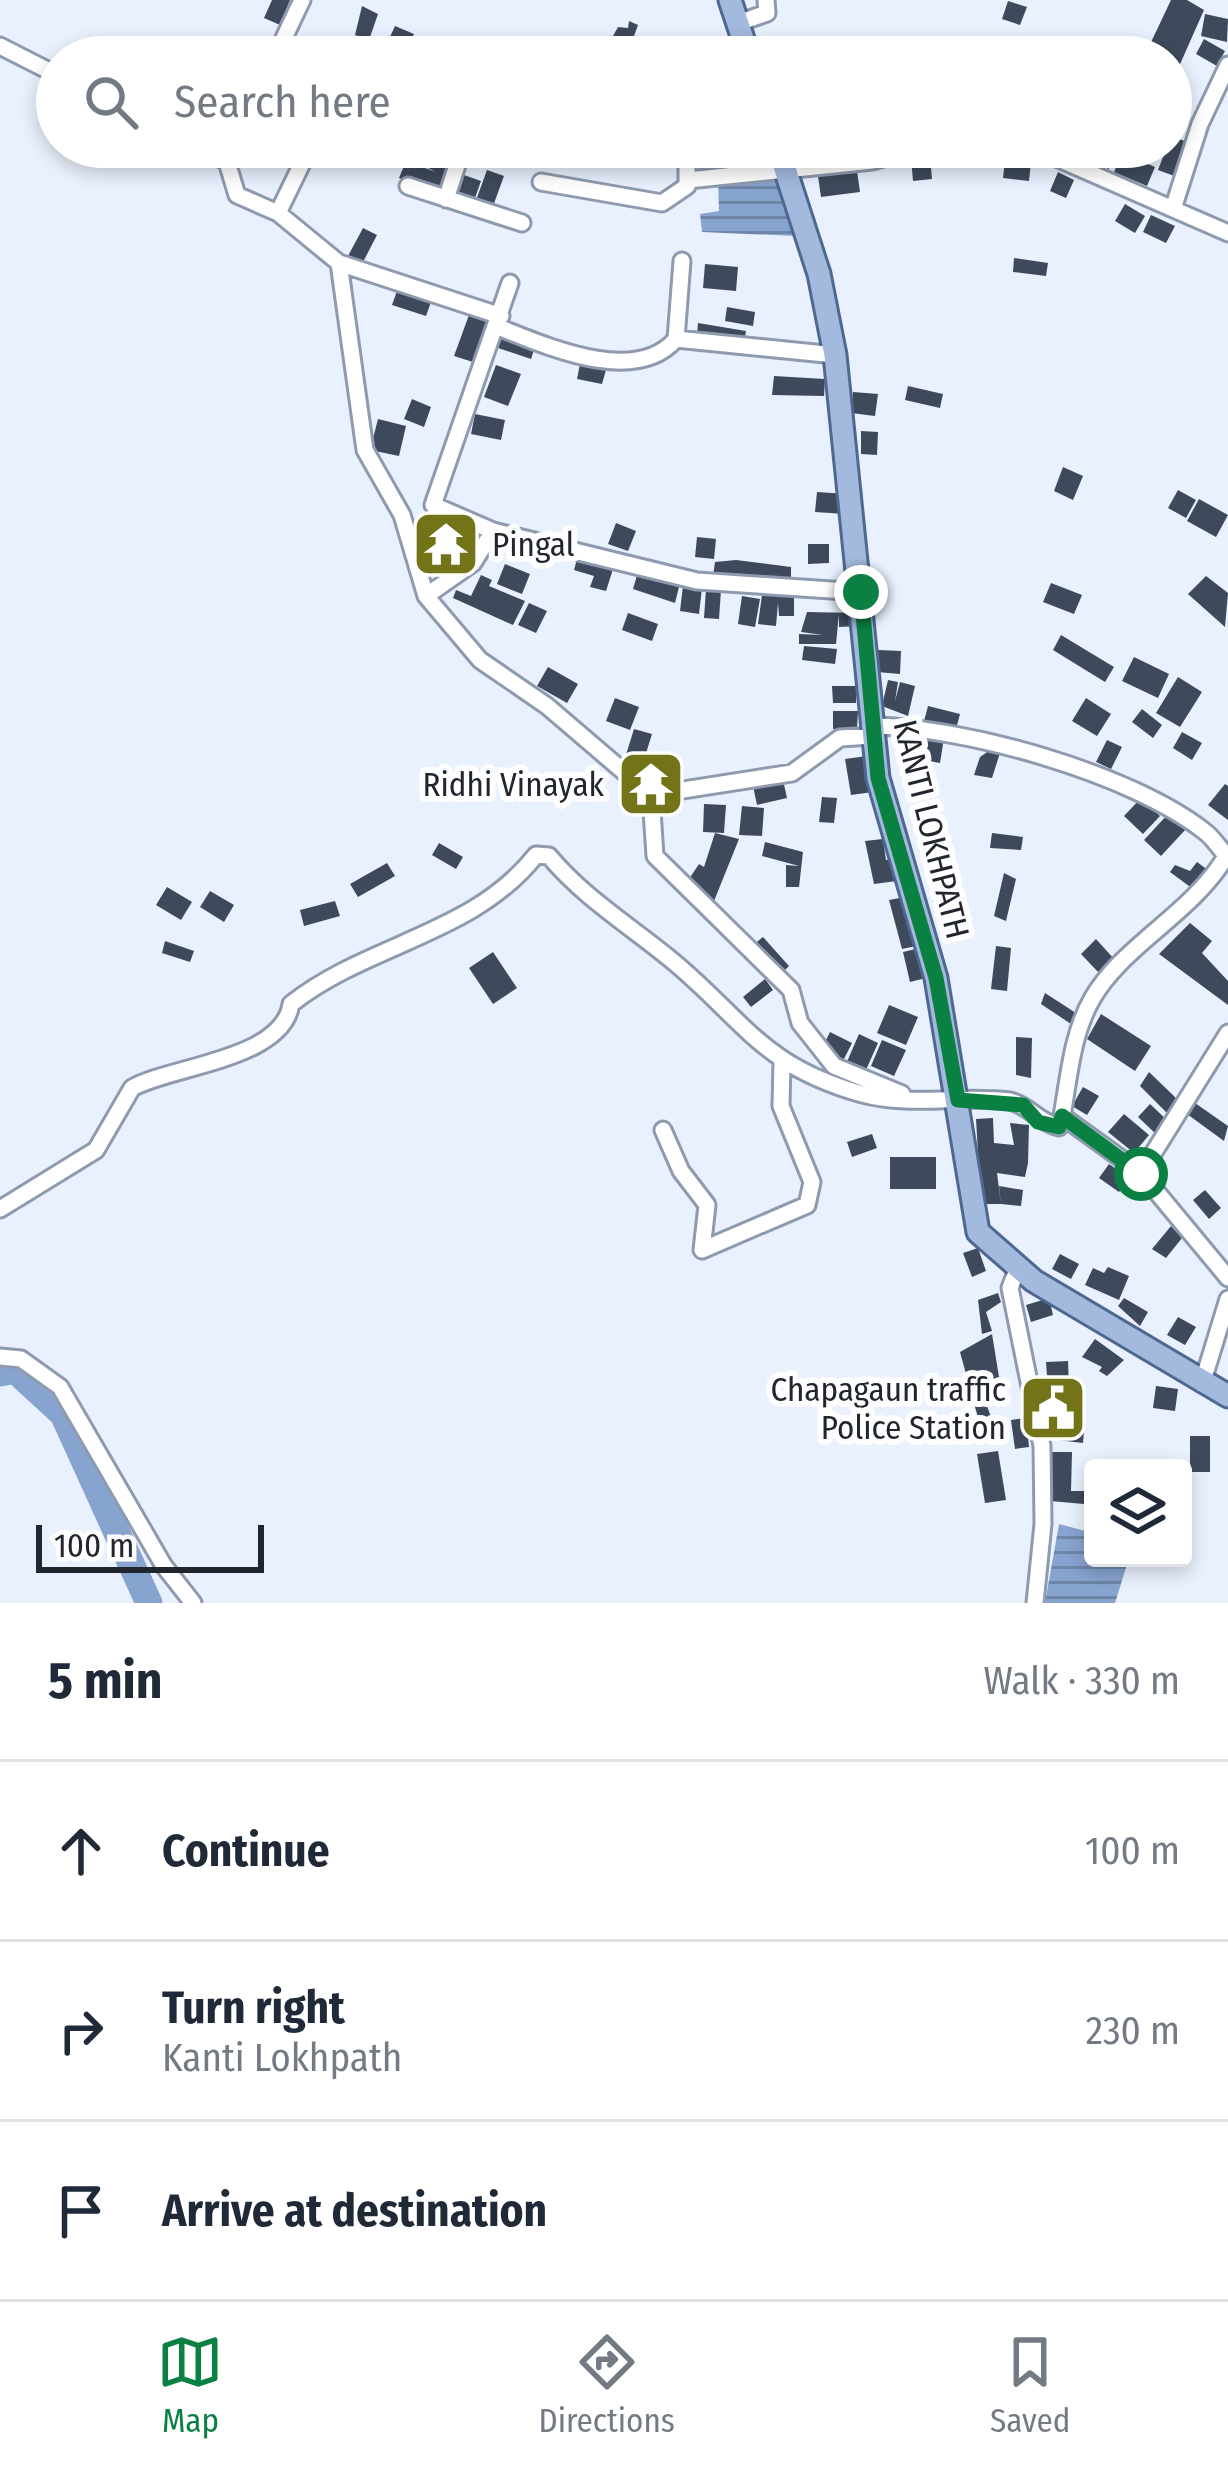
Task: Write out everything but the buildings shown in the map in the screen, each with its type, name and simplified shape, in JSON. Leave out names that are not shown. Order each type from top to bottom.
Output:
[{"type":"main road","points":[[730,0],[742,36]]},
{"type":"main road","name":"KANTI LOKHPATH","points":[[785,168],[819,274],[836,355],[878,778],[936,978],[978,1232],[1017,1270],[1228,1396]]},
{"type":"street","points":[[285,36],[302,0]]},
{"type":"street","points":[[738,23],[767,13],[766,0]]},
{"type":"street","points":[[0,46],[36,64]]},
{"type":"street","points":[[1192,149],[1228,65]]},
{"type":"street","points":[[232,168],[237,195],[278,213],[339,263],[601,361],[659,353],[676,339],[836,355]]},
{"type":"street","points":[[278,213],[300,168]]},
{"type":"street","points":[[446,199],[456,168]]},
{"type":"street","points":[[685,186],[686,168]]},
{"type":"street","points":[[541,182],[662,203],[685,186],[812,168]]},
{"type":"street","points":[[1079,168],[1228,233]]},
{"type":"street","points":[[1173,209],[1186,168]]},
{"type":"street","points":[[408,186],[522,223]]},
{"type":"street","points":[[676,339],[682,260]]},
{"type":"street","points":[[339,263],[365,451],[402,515],[426,596],[480,660],[547,706],[651,794],[655,856],[790,990],[800,1023],[816,1048],[834,1066],[916,1100]]},
{"type":"street","points":[[510,283],[432,502],[493,531],[731,587],[861,592]]},
{"type":"street","points":[[426,596],[473,563],[493,531]]},
{"type":"street","points":[[0,1209],[96,1150],[132,1088],[219,1062],[268,1037],[290,1016],[291,1004],[316,985],[344,967],[442,928],[492,898],[536,855],[549,856],[573,887],[678,966],[757,1045],[782,1061],[863,1094],[1023,1105],[1038,1122],[1059,1127],[1074,1048],[1094,994],[1182,912],[1227,857],[1203,830],[1130,791],[1054,760],[913,726],[840,738],[792,772],[651,794]]},
{"type":"street","points":[[1141,1174],[1228,1033]]},
{"type":"street","points":[[663,1130],[681,1171],[707,1205],[702,1250],[807,1205],[812,1182],[781,1106],[782,1061]]},
{"type":"street","points":[[1062,1116],[1141,1174],[1228,1278]]},
{"type":"street","points":[[1017,1270],[1010,1288],[1042,1446],[1043,1524],[1035,1603]]},
{"type":"street","points":[[1202,1384],[1228,1299]]},
{"type":"street","points":[[0,1357],[21,1359],[60,1388],[164,1566],[193,1603]]},
{"type":"water","points":[[776,175],[796,236],[702,232],[700,214],[719,211],[718,180]]},
{"type":"water","points":[[1059,1524],[1084,1531],[1084,1567],[1126,1567],[1115,1603],[1045,1603]]},
{"type":"waterway","points":[[0,1373],[15,1370],[63,1414],[149,1603]]},
{"type":"place","name":"Pingal","points":[[446,544]]},
{"type":"place","name":"Ridhi Vinayak","points":[[651,784]]},
{"type":"place","name":"Chapagaun traffic Police Station","points":[[1053,1408]]},
{"type":"route","points":[[861,592],[878,778],[936,978],[958,1100],[1023,1105],[1038,1122],[1059,1127],[1062,1116],[1141,1174]]}]
